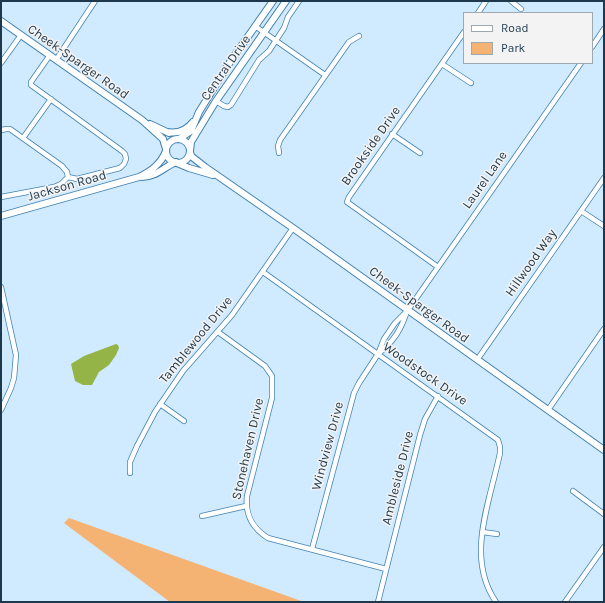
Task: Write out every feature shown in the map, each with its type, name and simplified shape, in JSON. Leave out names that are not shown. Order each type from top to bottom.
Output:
[{"type":"main road","name":"Central Drive","points":[[179,139],[191,131],[199,112],[230,62],[273,1]]},
{"type":"main road","name":"Central Drive","points":[[190,152],[191,142],[216,101],[286,1]]},
{"type":"main road","name":"Cheek-Sparger Road","points":[[1,21],[142,120],[163,139],[166,150]]},
{"type":"main road","points":[[167,132],[175,134],[186,129],[199,112]]},
{"type":"main road","name":"Cheek-Sparger Road","points":[[142,120],[179,139]]},
{"type":"main road","points":[[179,139],[186,142],[190,152],[187,159],[177,162],[170,159],[166,150],[169,143],[179,139]]},
{"type":"main road","name":"Jackson Road","points":[[1,216],[139,177],[148,173],[158,165],[164,158],[166,150]]},
{"type":"main road","name":"Cheek-Sparger Road","points":[[190,152],[191,156],[197,161],[604,450]]},
{"type":"main road","name":"Cheek-Sparger Road","points":[[177,162],[189,168],[221,178]]},
{"type":"main road","name":"Jackson Road","points":[[139,177],[149,177],[165,167],[177,162]]},
{"type":"street","points":[[56,60],[95,1]]},
{"type":"street","points":[[216,101],[224,106],[228,107],[231,105],[255,66],[276,41],[284,28],[288,17],[299,1]]},
{"type":"street","points":[[479,12],[486,1]]},
{"type":"street","points":[[511,1],[521,9]]},
{"type":"street","points":[[255,26],[325,75]]},
{"type":"street","points":[[593,46],[604,29]]},
{"type":"street","name":"Brookside Drive","points":[[438,267],[347,202],[392,134],[463,33]]},
{"type":"street","points":[[1,63],[21,35]]},
{"type":"street","points":[[279,153],[278,146],[280,140],[349,42],[358,36]]},
{"type":"street","points":[[50,56],[31,84],[50,100],[122,151],[126,157],[124,164],[120,168],[77,179],[68,177]]},
{"type":"street","points":[[442,64],[471,83]]},
{"type":"street","name":"Laurel Lane","points":[[408,310],[580,64]]},
{"type":"street","points":[[23,138],[50,100]]},
{"type":"street","points":[[1,130],[10,129],[23,138],[62,166],[67,172],[68,177]]},
{"type":"street","points":[[392,134],[420,153]]},
{"type":"street","points":[[1,197],[54,187],[61,184],[68,177]]},
{"type":"street","name":"Hillwood Way","points":[[477,360],[604,178]]},
{"type":"street","points":[[581,210],[604,226]]},
{"type":"street","name":"Tamblewood Drive","points":[[130,473],[130,462],[146,426],[160,404],[183,371],[232,315],[293,228]]},
{"type":"street","name":"Woodstock Drive","points":[[262,272],[498,440],[500,454],[482,532],[483,573],[496,602]]},
{"type":"street","points":[[1,287],[16,356],[14,378],[1,410]]},
{"type":"street","name":"Windview Drive","points":[[312,549],[349,408],[359,383],[378,354],[384,339],[395,323],[408,310]]},
{"type":"street","name":"Windview Drive","points":[[378,354],[390,345],[401,329],[408,310]]},
{"type":"street","points":[[548,410],[604,329]]},
{"type":"street","name":"Stonehaven Drive","points":[[218,332],[265,366],[272,376],[272,398],[247,496],[246,506],[250,520],[261,534],[268,538],[386,569]]},
{"type":"street","name":"Ambleside Drive","points":[[378,602],[420,435],[425,419],[438,396]]},
{"type":"street","points":[[160,404],[184,421]]},
{"type":"street","points":[[573,491],[604,514]]},
{"type":"street","points":[[202,516],[246,506]]},
{"type":"street","points":[[482,532],[497,534]]},
{"type":"street","points":[[565,602],[604,547]]},
{"type":"green space","points":[[69,518],[304,602],[170,602],[64,523]]},
{"type":"shaded area","points":[[116,344],[119,348],[116,355],[109,365],[99,372],[92,385],[83,385],[75,381],[71,364],[84,356]]}]
